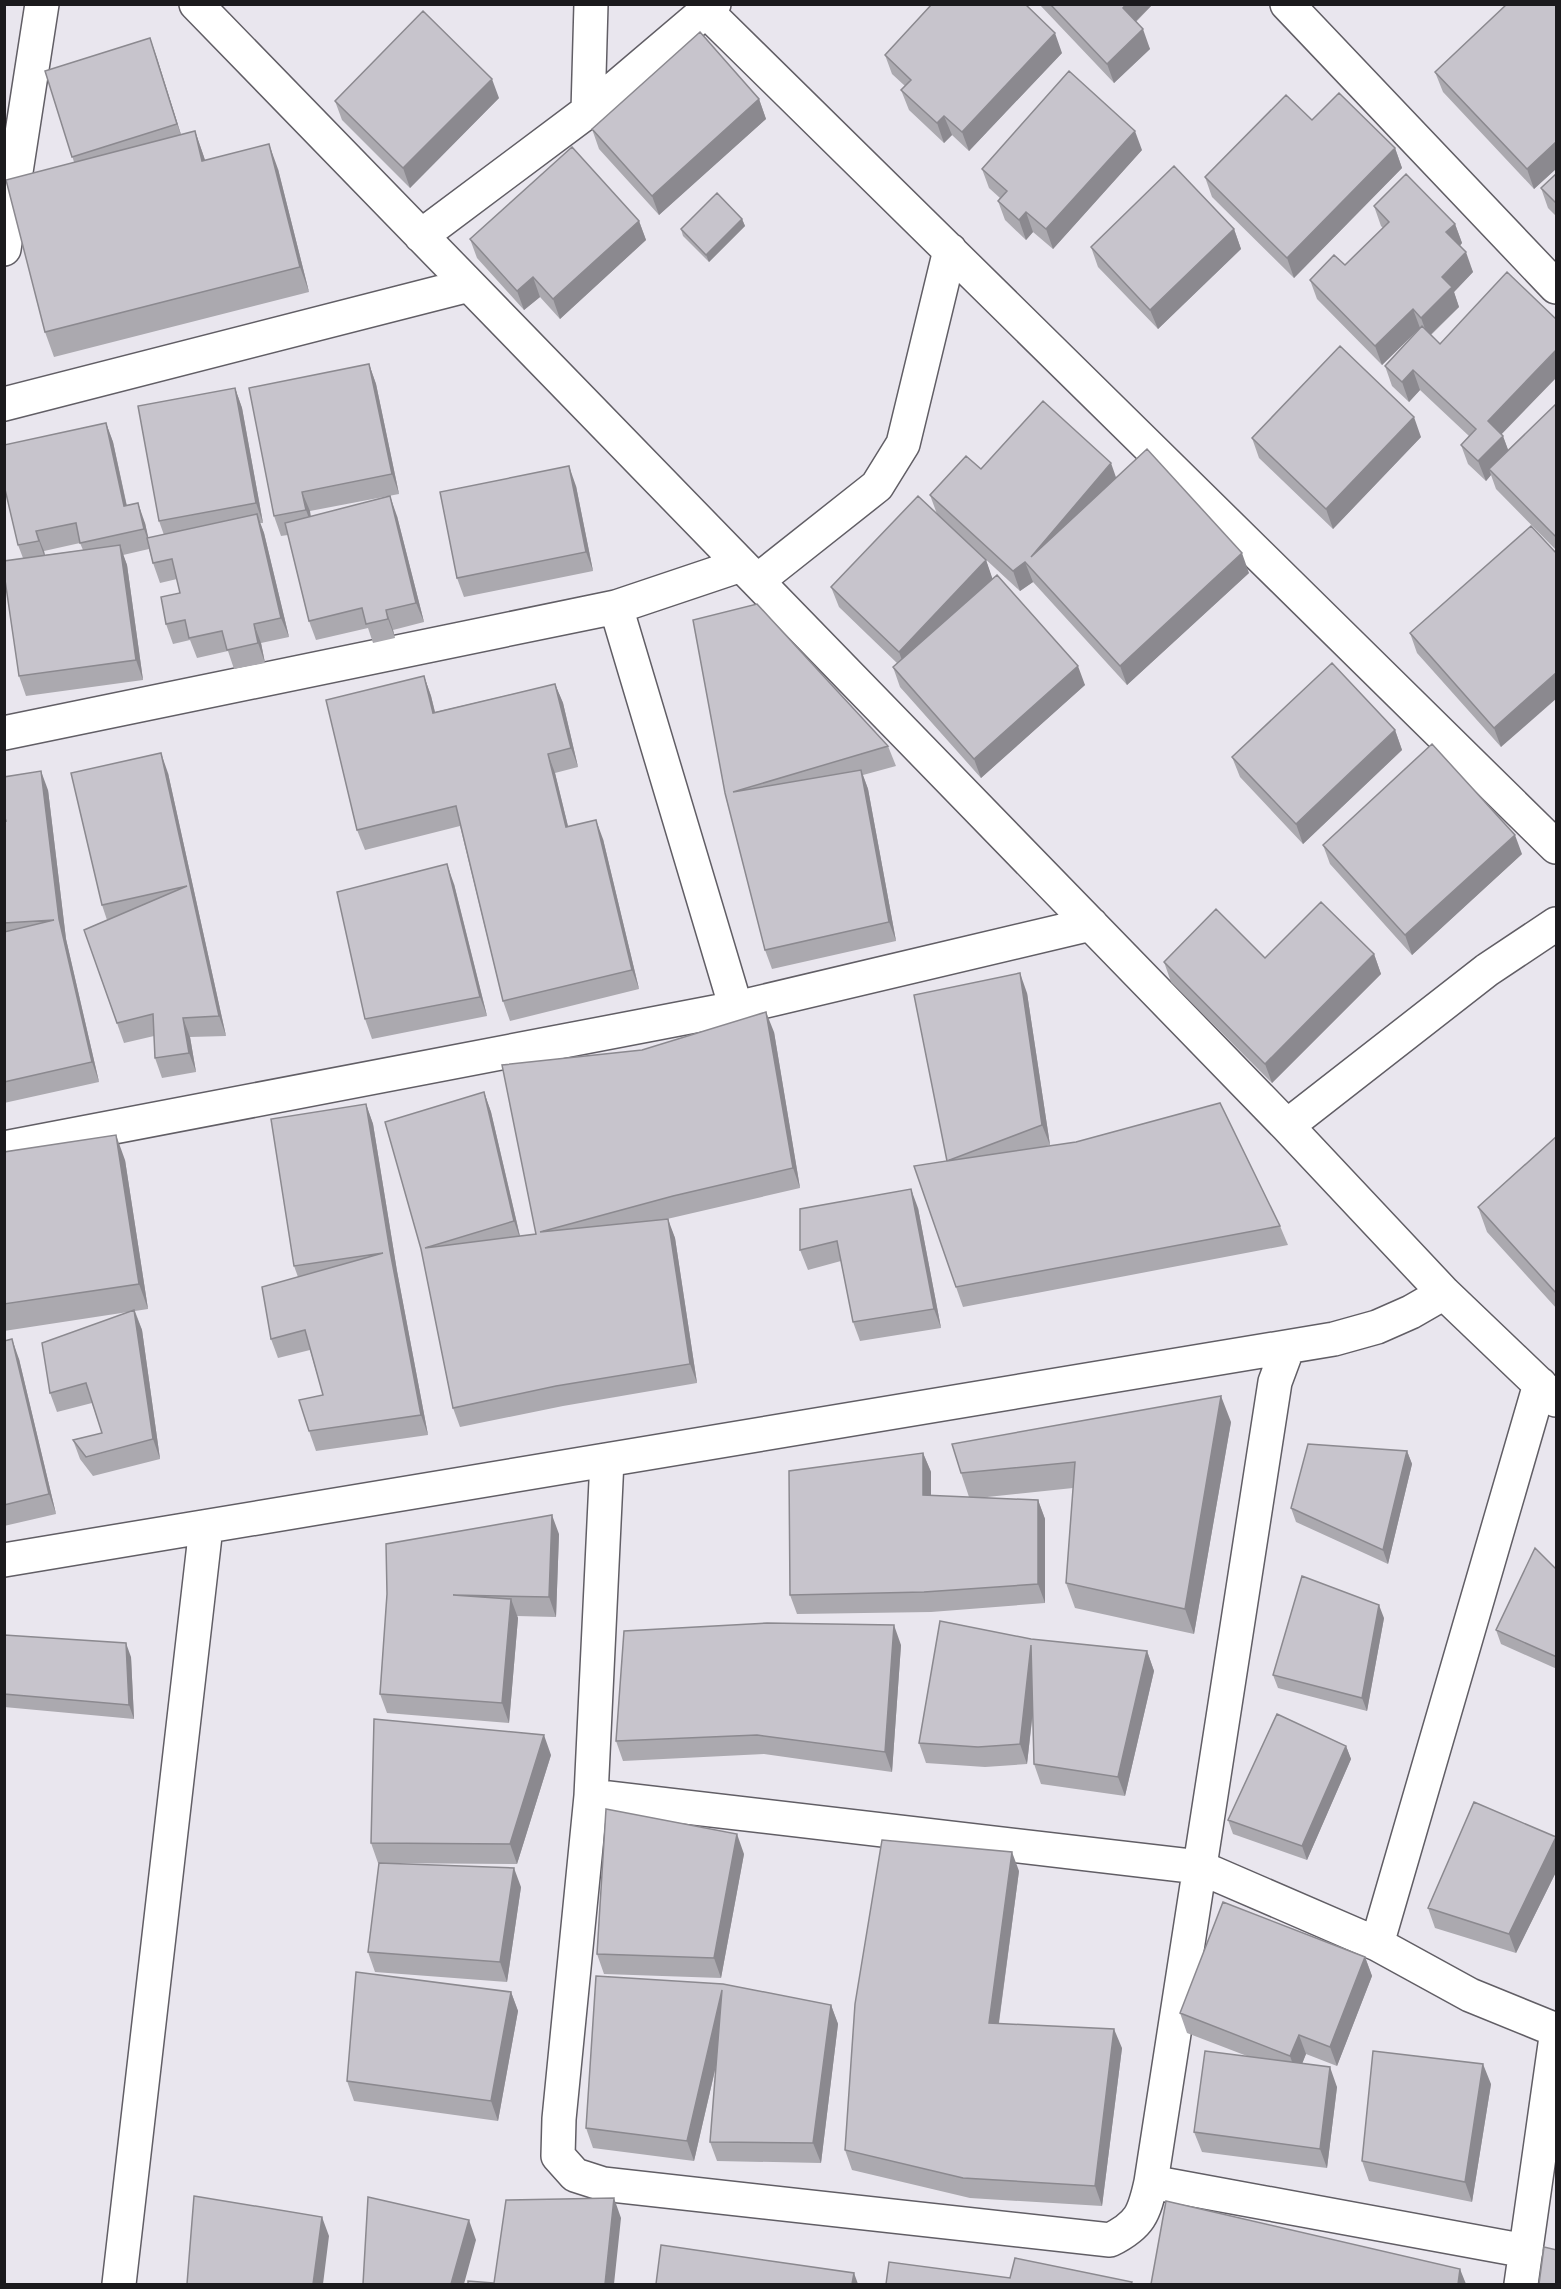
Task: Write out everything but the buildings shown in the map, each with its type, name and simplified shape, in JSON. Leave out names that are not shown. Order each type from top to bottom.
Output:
[{"type":"street","points":[[4,249],[42,4]]},
{"type":"street","points":[[196,4],[1287,1126],[1444,1293],[1548,1392],[1377,1944]]},
{"type":"street","points":[[588,111],[591,4]]},
{"type":"street","points":[[1287,4],[1479,208],[1557,287]]},
{"type":"street","points":[[421,236],[588,111],[710,8],[950,250],[1557,847]]},
{"type":"street","points":[[4,733],[615,607],[749,573],[877,486],[903,444],[950,250]]},
{"type":"street","points":[[4,404],[469,285]]},
{"type":"street","points":[[615,607],[736,1008]]},
{"type":"street","points":[[4,1148],[736,1008],[1091,924]]},
{"type":"street","points":[[1287,1126],[1487,970],[1557,924]]},
{"type":"street","points":[[4,1560],[1334,1339],[1377,1327],[1411,1312],[1444,1293]]},
{"type":"street","points":[[607,1461],[591,1796],[559,2119],[558,2156],[575,2175],[603,2184],[1110,2240],[1126,2232],[1145,2211],[1151,2182],[1275,1382],[1287,1347]]},
{"type":"street","points":[[119,2284],[206,1527]]},
{"type":"street","points":[[591,1796],[1199,1867],[1377,1944],[1470,1995],[1557,2030]]},
{"type":"street","points":[[1521,2284],[1557,2037]]},
{"type":"street","points":[[1151,2182],[1526,2251]]}]
